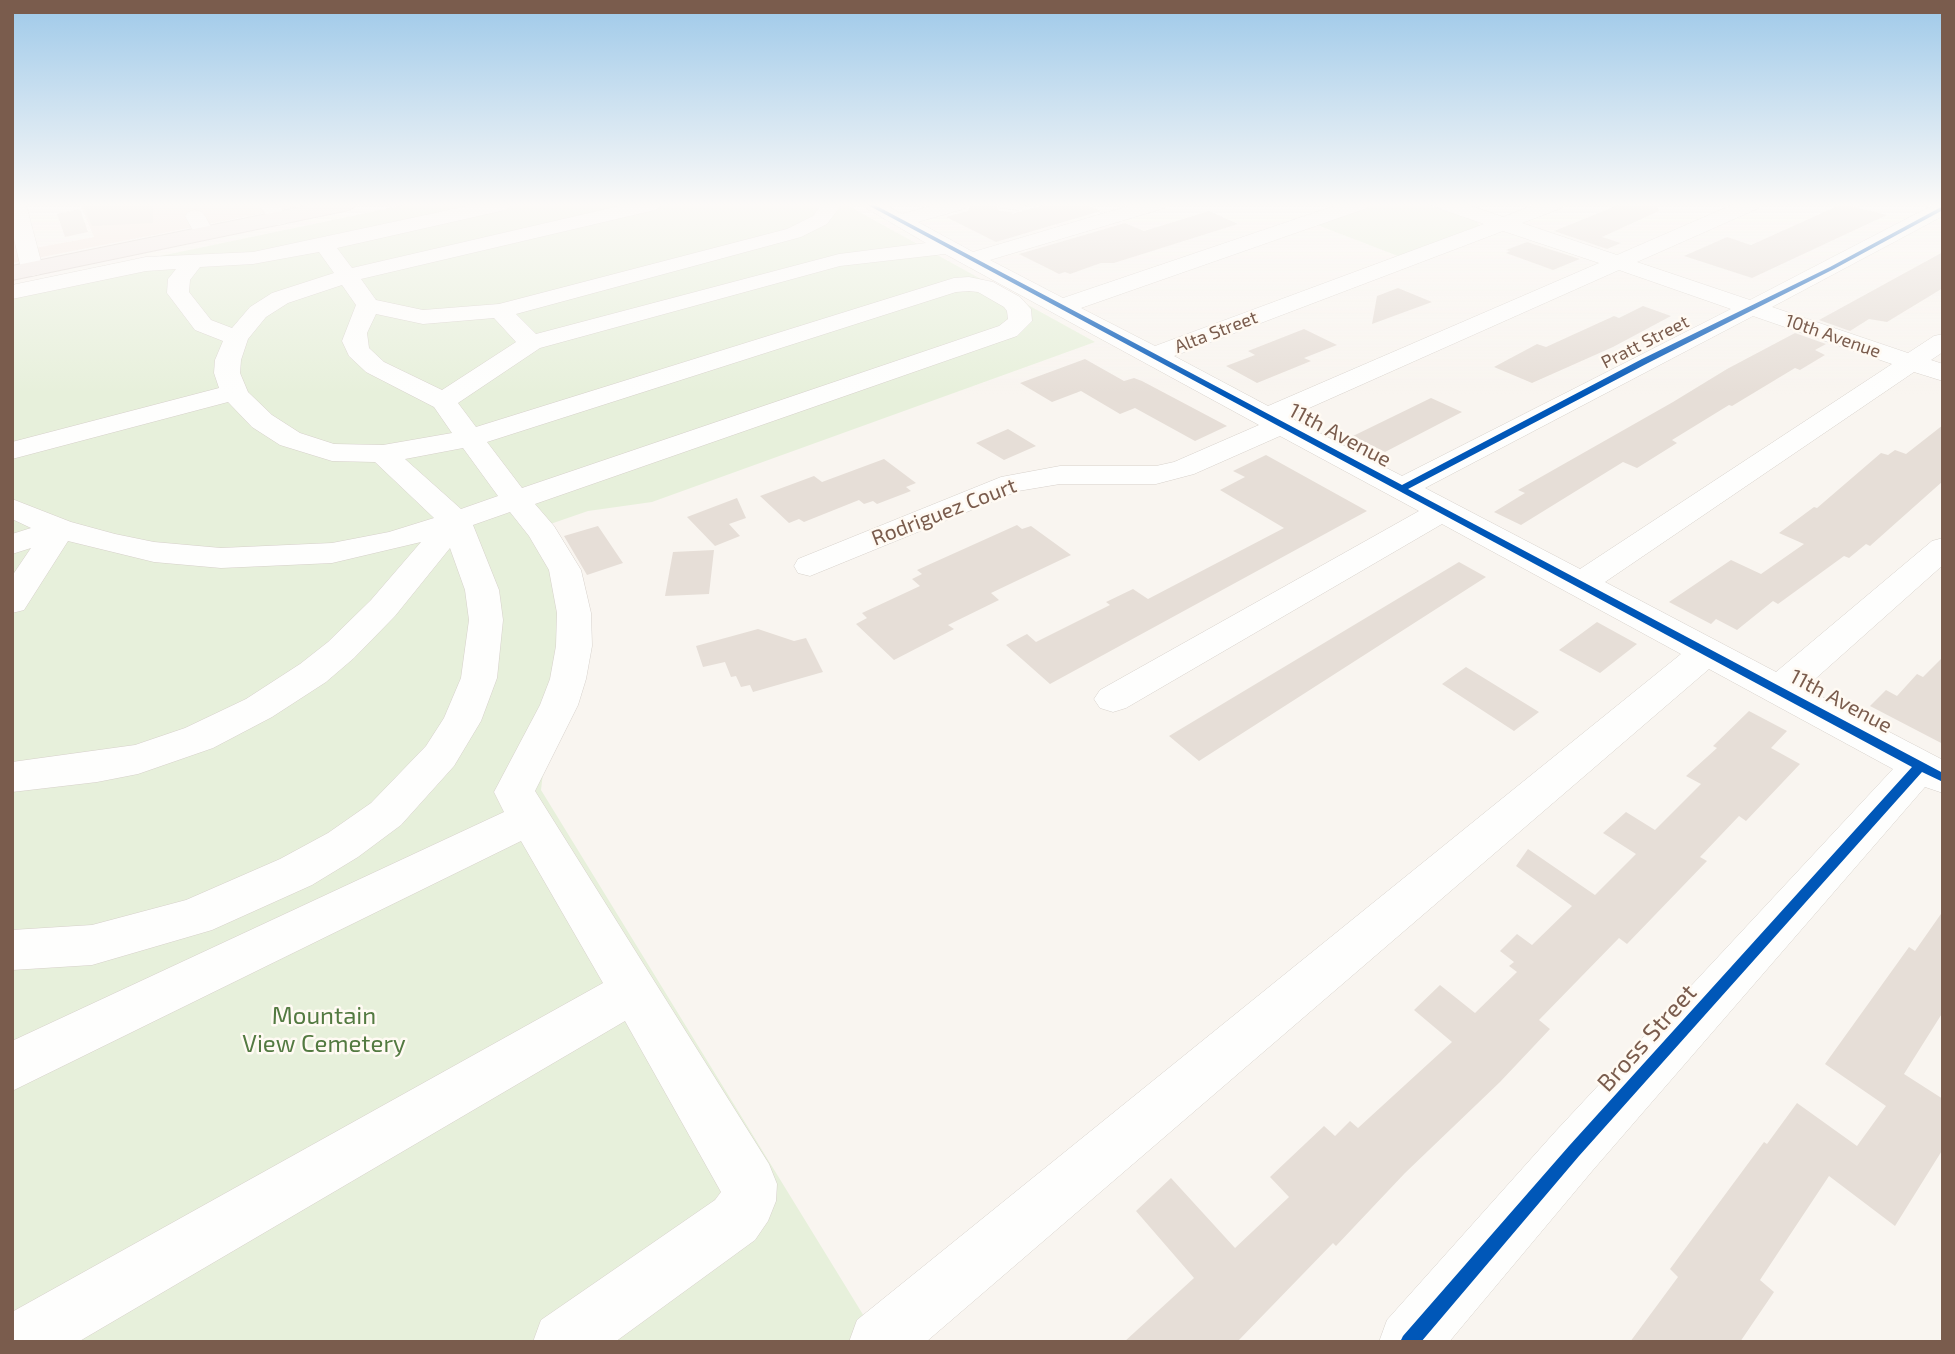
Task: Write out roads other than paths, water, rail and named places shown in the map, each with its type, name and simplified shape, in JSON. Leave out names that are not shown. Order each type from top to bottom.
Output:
[{"type":"street","points":[[12,292],[131,267]]},
{"type":"street","points":[[189,267],[179,279],[178,293],[203,325],[236,338]]},
{"type":"street","points":[[340,267],[368,305],[423,317],[500,311],[665,267]]},
{"type":"street","points":[[12,508],[60,530],[154,552],[259,558],[363,548],[456,521],[1008,331],[1020,321],[1019,309],[985,287],[954,285],[470,438],[383,454],[332,452],[299,442],[262,421],[234,392],[227,373],[228,360],[236,338],[244,326],[268,304],[298,290],[385,267]]},
{"type":"street","points":[[443,401],[531,343],[810,267]]},
{"type":"street","name":"11th Avenue","points":[[986,267],[1931,772]]},
{"type":"street","points":[[1060,307],[1176,267]]},
{"type":"street","name":"Alta Street","points":[[1152,356],[1387,267]]},
{"type":"street","points":[[1274,421],[1609,267]]},
{"type":"street","name":"10th Avenue","points":[[1630,267],[1943,373]]},
{"type":"street","name":"Pratt Street","points":[[1401,489],[1830,267]]},
{"type":"street","points":[[368,305],[355,333],[354,341],[358,351],[375,368],[443,401],[543,533],[565,570],[574,613],[574,646],[567,686],[514,792],[746,1176],[750,1192],[740,1214],[726,1227],[562,1342]]},
{"type":"street","points":[[500,311],[531,343]]},
{"type":"street","points":[[1580,584],[1943,341]]},
{"type":"street","points":[[12,451],[234,392]]},
{"type":"street","name":"Rodriguez Court","points":[[810,566],[1011,483],[1060,475],[1156,475],[1184,468],[1274,421]]},
{"type":"street","points":[[12,950],[92,945],[144,932],[196,916],[296,872],[343,845],[386,814],[440,755],[462,722],[479,678],[486,620],[482,590],[456,521],[383,454]]},
{"type":"street","points":[[1113,699],[1442,511]]},
{"type":"street","points":[[12,777],[97,768],[138,759],[199,738],[259,708],[313,673],[341,650],[383,608],[456,521]]},
{"type":"street","points":[[12,544],[60,530]]},
{"type":"street","points":[[12,602],[60,530]]},
{"type":"street","points":[[1779,690],[1943,548]]},
{"type":"street","points":[[879,1342],[1706,652]]},
{"type":"street","name":"Bross Street","points":[[1409,1342],[1574,1151],[1931,772]]},
{"type":"street","points":[[12,1066],[530,818]]},
{"type":"street","points":[[19,1342],[634,990]]},
{"type":"park label","name":"Mountain View Cemetery","points":[[324,1030]]}]
